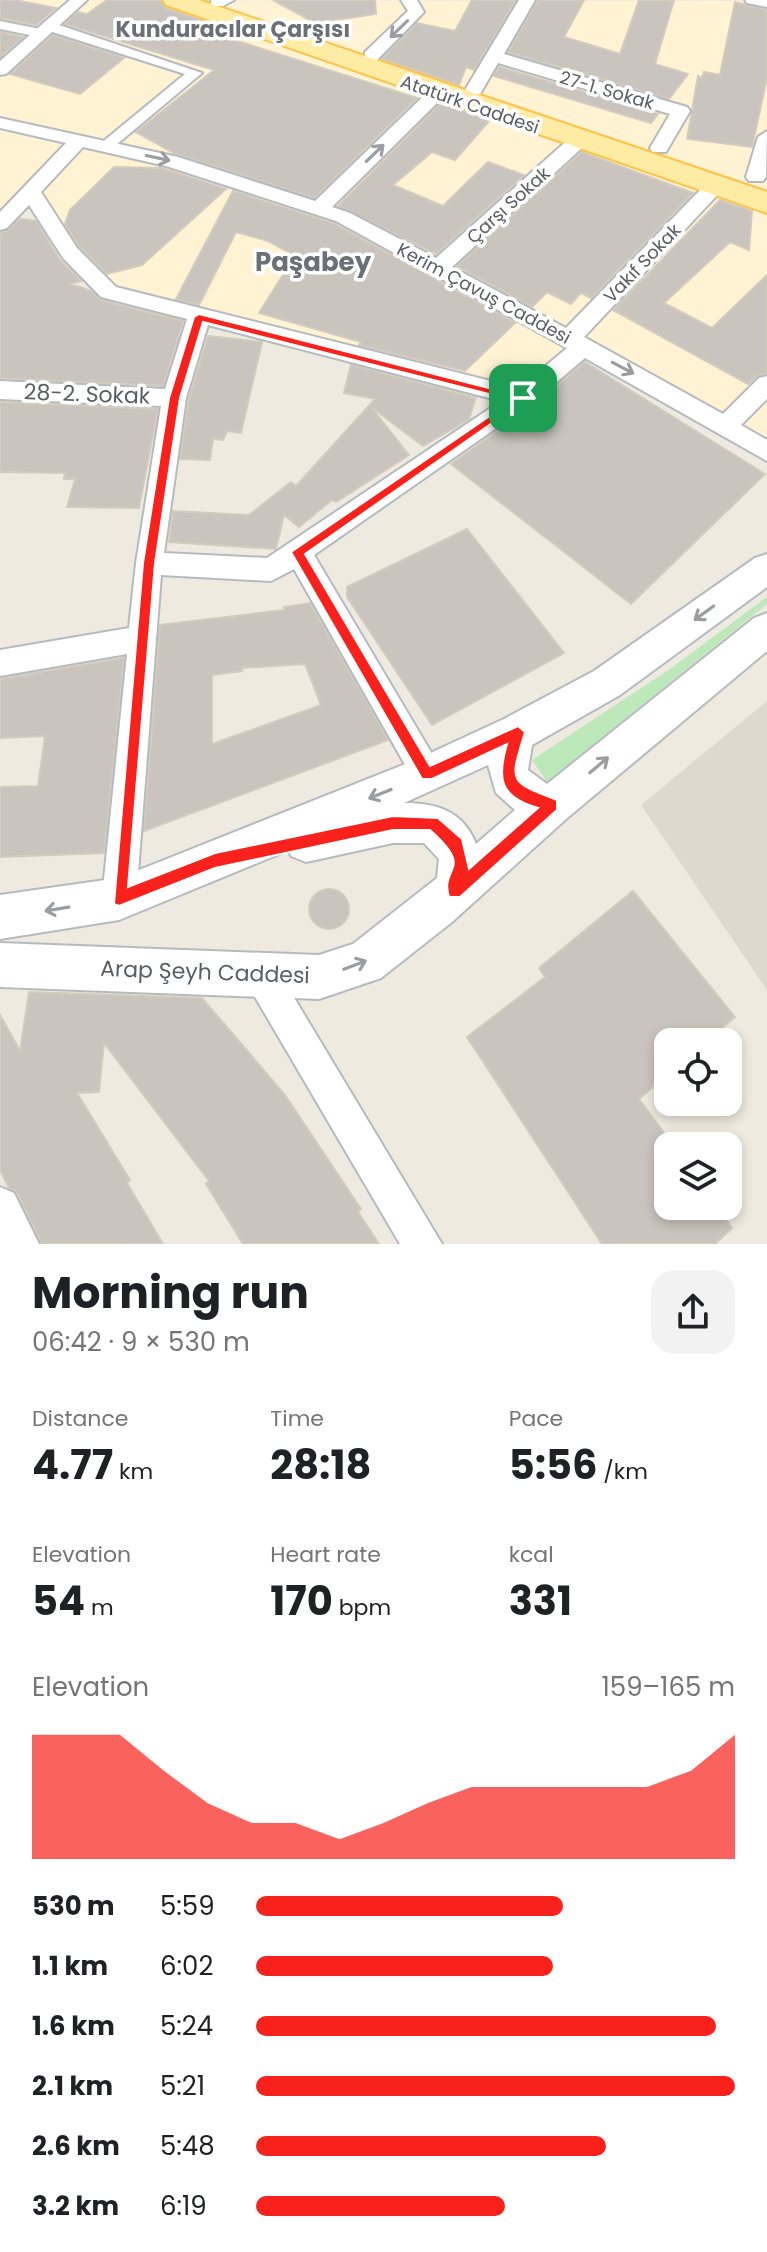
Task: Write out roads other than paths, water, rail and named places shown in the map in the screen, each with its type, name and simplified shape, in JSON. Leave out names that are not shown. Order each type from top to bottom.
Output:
[{"type":"main road","name":"Atatürk Caddesi","points":[[175,0],[715,186],[763,187]]},
{"type":"main road","name":"Atatürk Caddesi","points":[[218,1],[371,56],[659,148],[763,187]]},
{"type":"street","points":[[44,30],[67,0]]},
{"type":"street","points":[[0,70],[79,0]]},
{"type":"street","points":[[371,56],[416,12],[409,0]]},
{"type":"street","points":[[474,90],[527,0]]},
{"type":"street","points":[[753,0],[767,2]]},
{"type":"street","points":[[0,25],[44,30],[195,73],[105,147]]},
{"type":"street","name":"27-1. Sokak","points":[[493,56],[681,111],[659,148]]},
{"type":"street","points":[[319,208],[438,92]]},
{"type":"street","name":"Kerim Çavuş Caddesi","points":[[0,123],[171,161],[319,208],[576,343],[767,452]]},
{"type":"street","points":[[763,187],[767,137]]},
{"type":"street","points":[[0,224],[78,141]]},
{"type":"street","name":"Çarşı Sokak","points":[[438,268],[578,141]]},
{"type":"street","name":"Vakıf Sokak","points":[[149,563],[271,570],[523,398],[715,186]]},
{"type":"street","points":[[31,192],[70,253],[109,292],[523,398]]},
{"type":"street","points":[[119,899],[145,638],[149,563],[174,398],[199,317]]},
{"type":"street","points":[[725,427],[767,384]]},
{"type":"street","name":"28-2. Sokak","points":[[0,390],[174,398]]},
{"type":"street","points":[[298,552],[427,774]]},
{"type":"street","points":[[0,917],[119,899],[427,774],[518,732],[607,683],[767,568]]},
{"type":"street","name":"Arap Şeyh Caddesi","points":[[0,965],[319,977],[365,962],[455,892],[552,805],[767,629]]},
{"type":"street","points":[[0,663],[145,638]]},
{"type":"street","points":[[518,732],[506,772],[512,786],[532,799],[552,805]]},
{"type":"street","points":[[215,861],[393,823],[432,823],[457,844],[463,865],[455,892]]},
{"type":"street","points":[[260,973],[422,1244]]},
{"type":"street","points":[[0,1207],[19,1244]]},
{"type":"district","name":"Kunduracılar Çarşısı","points":[[233,29]]},
{"type":"district","name":"Paşabey","points":[[313,262]]}]
